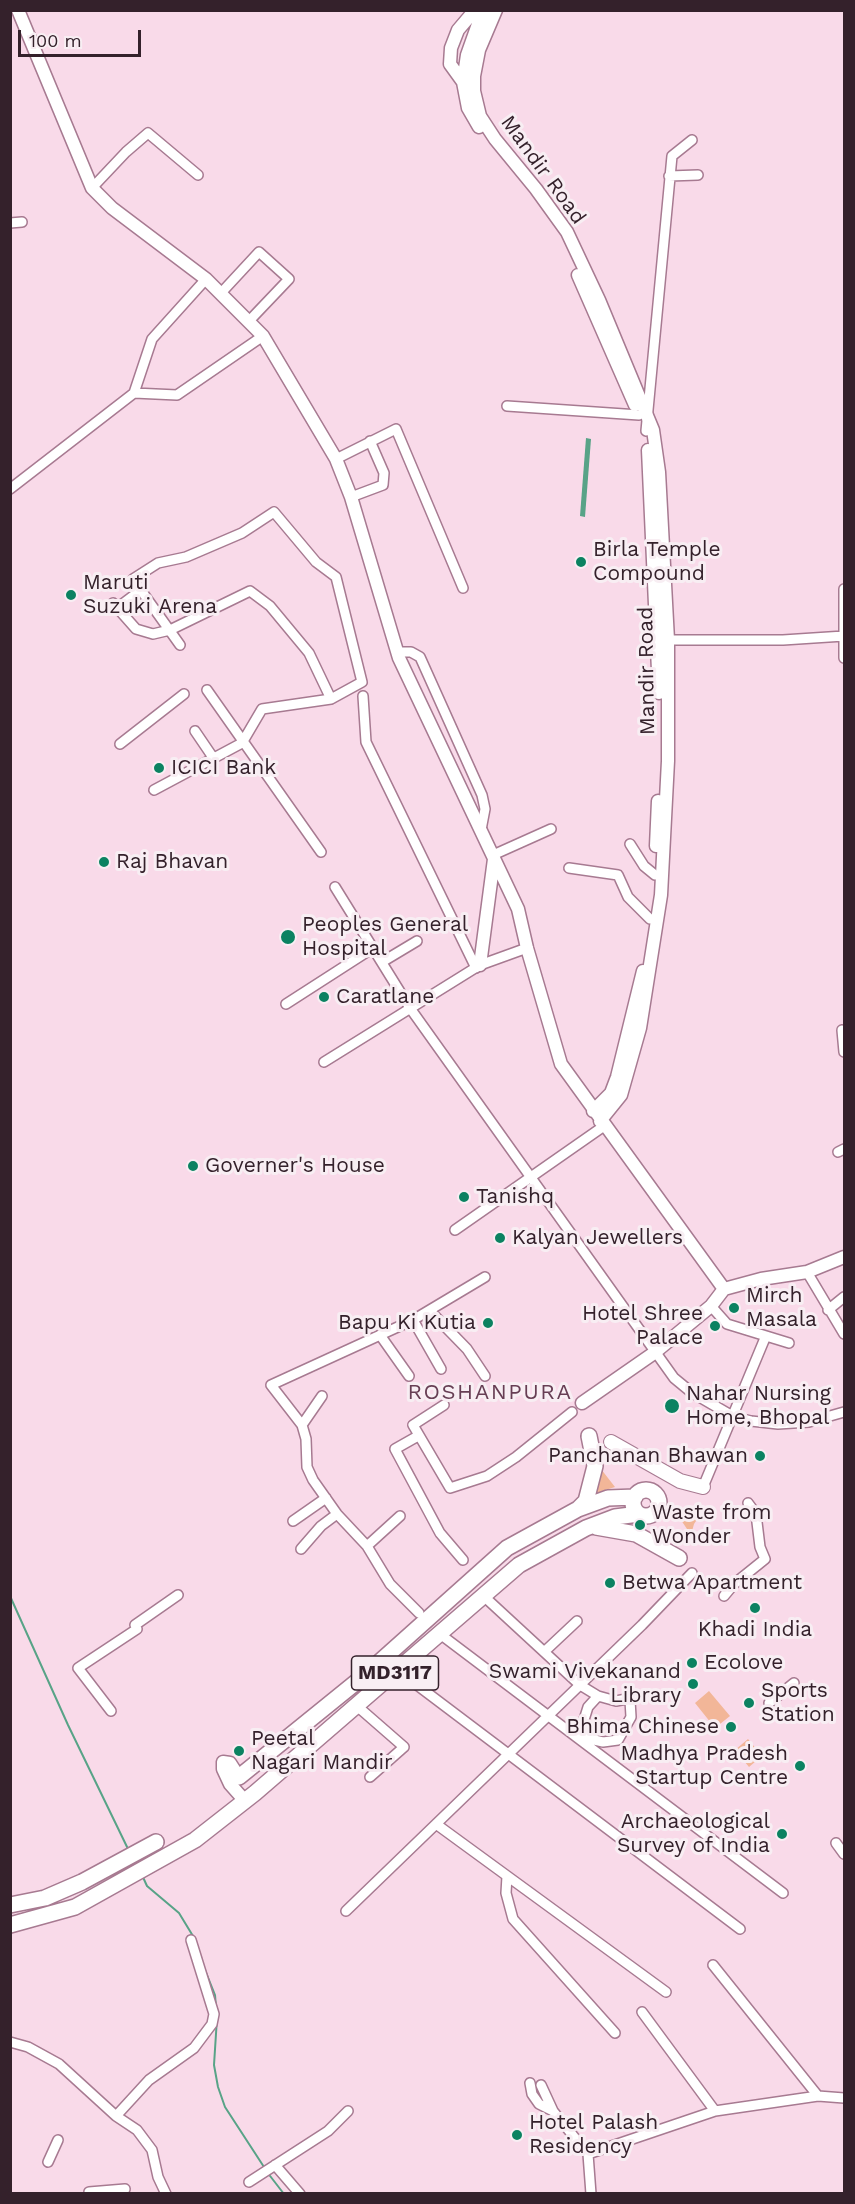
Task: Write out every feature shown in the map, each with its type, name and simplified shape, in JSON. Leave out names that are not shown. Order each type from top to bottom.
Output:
[{"type":"main road","points":[[578,1509],[586,1501],[595,1466],[589,1436]]},
{"type":"main road","points":[[610,1442],[680,1481],[703,1487]]},
{"type":"main road","name":"MD3117","points":[[10,1925],[75,1907],[122,1883],[195,1840],[245,1801],[357,1706],[519,1565],[586,1528],[615,1517],[653,1513],[658,1500],[648,1490],[635,1497],[608,1498],[578,1509],[507,1548],[365,1675],[239,1777]]},
{"type":"main road","points":[[635,1497],[633,1506],[639,1514]]},
{"type":"main road","points":[[586,1528],[603,1527],[636,1534],[679,1558]]},
{"type":"main road","points":[[10,1905],[45,1898],[113,1867],[156,1842]]},
{"type":"street","points":[[18,10],[92,189],[112,208],[206,279],[263,336],[336,459],[351,497],[398,652],[518,909],[561,1064],[724,1289]]},
{"type":"street","points":[[463,82],[450,64],[451,48],[458,30],[476,10]]},
{"type":"street","name":"Mandir Road","points":[[483,10],[467,55],[463,82],[468,108],[495,153],[532,195],[561,238],[643,416],[654,435],[659,472],[668,640],[666,828],[654,954],[640,1028],[621,1095],[599,1119]]},
{"type":"street","name":"Mandir Road","points":[[496,10],[478,50],[474,76],[474,91],[480,116],[567,232],[602,307],[643,416],[646,431],[656,570],[661,735],[655,875],[645,958],[617,1077],[599,1119]]},
{"type":"street","points":[[92,189],[148,133],[198,175]]},
{"type":"street","points":[[507,406],[643,416],[672,156],[692,140]]},
{"type":"street","points":[[669,176],[698,175]]},
{"type":"street","points":[[10,222],[22,222]]},
{"type":"street","points":[[221,293],[259,252],[289,279],[249,321]]},
{"type":"street","points":[[10,489],[134,393],[152,339],[206,279]]},
{"type":"street","points":[[134,393],[177,395],[263,336]]},
{"type":"street","points":[[336,459],[396,429],[463,588]]},
{"type":"street","points":[[351,497],[382,485],[384,473],[370,441]]},
{"type":"street","points":[[154,790],[212,756],[242,743],[262,709],[331,699],[362,682],[336,577],[316,562],[274,512],[233,537],[186,557],[158,563],[133,579],[180,645]]},
{"type":"street","points":[[844,589],[844,658]]},
{"type":"street","points":[[141,590],[115,605],[136,629],[153,634],[170,630],[250,591],[270,606],[309,653],[331,699]]},
{"type":"street","points":[[668,640],[783,640],[844,637]]},
{"type":"street","points":[[398,652],[411,652],[420,657],[482,795],[485,809],[481,830]]},
{"type":"street","points":[[207,690],[242,743],[321,852]]},
{"type":"street","points":[[120,744],[184,694]]},
{"type":"street","points":[[363,696],[366,742],[478,966]]},
{"type":"street","points":[[195,731],[212,756]]},
{"type":"street","points":[[494,856],[551,829]]},
{"type":"street","points":[[630,844],[644,867],[655,875]]},
{"type":"street","points":[[478,966],[494,856]]},
{"type":"street","points":[[569,868],[618,876],[628,897],[650,919]]},
{"type":"street","points":[[335,887],[410,1008],[654,1353],[682,1386],[734,1417],[778,1424],[826,1419],[844,1412]]},
{"type":"street","points":[[382,963],[417,941]]},
{"type":"street","points":[[286,1004],[373,948]]},
{"type":"street","points":[[324,1062],[478,966],[527,948]]},
{"type":"street","points":[[842,1030],[844,1052]]},
{"type":"street","points":[[455,1230],[529,1178],[599,1119]]},
{"type":"street","points":[[444,1405],[413,1425],[450,1488],[487,1476],[516,1457],[577,1407],[654,1353],[711,1306],[724,1289],[761,1279],[807,1272],[844,1257]]},
{"type":"street","points":[[807,1272],[844,1334]]},
{"type":"street","points":[[419,1613],[390,1584],[367,1546],[337,1514],[313,1480],[307,1467],[303,1425],[271,1384],[413,1320],[485,1277]]},
{"type":"street","points":[[828,1310],[844,1297]]},
{"type":"street","points":[[711,1306],[727,1324],[765,1338],[789,1343]]},
{"type":"street","points":[[430,1311],[467,1349],[485,1376]]},
{"type":"street","points":[[413,1320],[441,1369]]},
{"type":"street","points":[[380,1335],[409,1376]]},
{"type":"street","points":[[703,1487],[765,1338]]},
{"type":"street","points":[[303,1425],[322,1396]]},
{"type":"street","points":[[418,1436],[395,1449],[440,1533],[463,1560]]},
{"type":"street","points":[[293,1521],[326,1498]]},
{"type":"street","points":[[724,1596],[734,1584],[765,1559],[760,1547],[756,1514],[748,1503]]},
{"type":"street","points":[[301,1549],[321,1526],[337,1514]]},
{"type":"street","points":[[367,1546],[400,1516]]},
{"type":"street","points":[[346,1911],[509,1755],[692,1573]]},
{"type":"street","points":[[111,1711],[78,1668],[178,1595]]},
{"type":"street","points":[[489,1601],[580,1685],[598,1696],[616,1701],[633,1699],[631,1718],[618,1740],[603,1743],[590,1739],[584,1733],[588,1707],[598,1696]]},
{"type":"street","points":[[544,1652],[577,1621]]},
{"type":"street","points":[[440,1634],[783,1893]]},
{"type":"street","points":[[413,1682],[740,1929]]},
{"type":"street","points":[[769,1703],[794,1683]]},
{"type":"street","points":[[357,1706],[404,1747],[370,1777]]},
{"type":"street","points":[[239,1777],[230,1763],[223,1762],[223,1769],[230,1784],[245,1801]]},
{"type":"street","points":[[436,1824],[666,1992]]},
{"type":"street","points":[[836,1844],[844,1854]]},
{"type":"street","points":[[507,1876],[506,1893],[513,1918],[615,2033]]},
{"type":"street","points":[[116,2116],[149,2080],[194,2048],[212,2024],[214,2014],[191,1940]]},
{"type":"street","points":[[713,1965],[818,2096]]},
{"type":"street","points":[[642,2012],[715,2111]]},
{"type":"street","points":[[10,2042],[28,2047],[59,2064],[116,2116],[137,2130],[152,2150],[158,2177],[166,2193]]},
{"type":"street","points":[[530,2083],[532,2094],[539,2104],[553,2111]]},
{"type":"street","points":[[541,2085],[553,2111],[588,2154],[591,2193]]},
{"type":"street","points":[[588,2154],[715,2111],[818,2096],[844,2098]]},
{"type":"street","points":[[249,2182],[327,2131],[348,2111]]},
{"type":"street","points":[[48,2162],[58,2140]]},
{"type":"street","points":[[267,2169],[300,2193]]},
{"type":"street","points":[[89,2192],[125,2189]]},
{"type":"shaded area","points":[[586,438],[591,439],[585,517],[580,516]]},
{"type":"shaded area","points":[[601,1469],[615,1487],[596,1493],[600,1477]]},
{"type":"shaded area","points":[[700,1515],[694,1524],[691,1535],[679,1517]]},
{"type":"shaded area","points":[[709,1691],[730,1716],[715,1728],[695,1703]]},
{"type":"shaded area","points":[[748,1739],[762,1756],[749,1767],[735,1750]]},
{"type":"waterway","points":[[10,1596],[68,1725],[129,1851]]},
{"type":"waterway","points":[[142,1875],[147,1886],[179,1913],[196,1941]]},
{"type":"waterway","points":[[205,1970],[215,1995],[216,2007]]},
{"type":"waterway","points":[[217,2018],[214,2065],[218,2087],[225,2107],[264,2167]]},
{"type":"waterway","points":[[267,2172],[284,2194]]},
{"type":"place","name":"Birla Temple Compound","points":[[581,562]]},
{"type":"place","name":"Maruti Suzuki Arena","points":[[71,595]]},
{"type":"place","name":"ICICI Bank","points":[[159,768]]},
{"type":"place","name":"Raj Bhavan","points":[[104,862]]},
{"type":"place","name":"Peoples General Hospital","points":[[288,937]]},
{"type":"place","name":"Caratlane","points":[[324,997]]},
{"type":"place","name":"Governer's House","points":[[193,1166]]},
{"type":"place","name":"Tanishq","points":[[464,1197]]},
{"type":"place","name":"Kalyan Jewellers","points":[[500,1238]]},
{"type":"place","name":"Mirch Masala","points":[[734,1308]]},
{"type":"place","name":"Bapu Ki Kutia","points":[[488,1323]]},
{"type":"place","name":"Hotel Shree Palace","points":[[715,1326]]},
{"type":"place","name":"Nahar Nursing Home, Bhopal","points":[[672,1406]]},
{"type":"place","name":"Panchanan Bhawan","points":[[760,1456]]},
{"type":"place","name":"Waste from Wonder","points":[[640,1525]]},
{"type":"place","name":"Betwa Apartment","points":[[610,1583]]},
{"type":"place","name":"Khadi India","points":[[755,1608]]},
{"type":"place","name":"Ecolove","points":[[692,1663]]},
{"type":"place","name":"Swami Vivekanand Library","points":[[693,1684]]},
{"type":"place","name":"Sports Station","points":[[749,1703]]},
{"type":"place","name":"Bhima Chinese","points":[[731,1727]]},
{"type":"place","name":"Peetal Nagari Mandir","points":[[239,1751]]},
{"type":"place","name":"Madhya Pradesh Startup Centre","points":[[800,1766]]},
{"type":"place","name":"Archaeological Survey of India","points":[[782,1834]]},
{"type":"place","name":"Hotel Palash Residency","points":[[517,2135]]},
{"type":"district","name":"ROSHANPURA","points":[[490,1393]]}]
